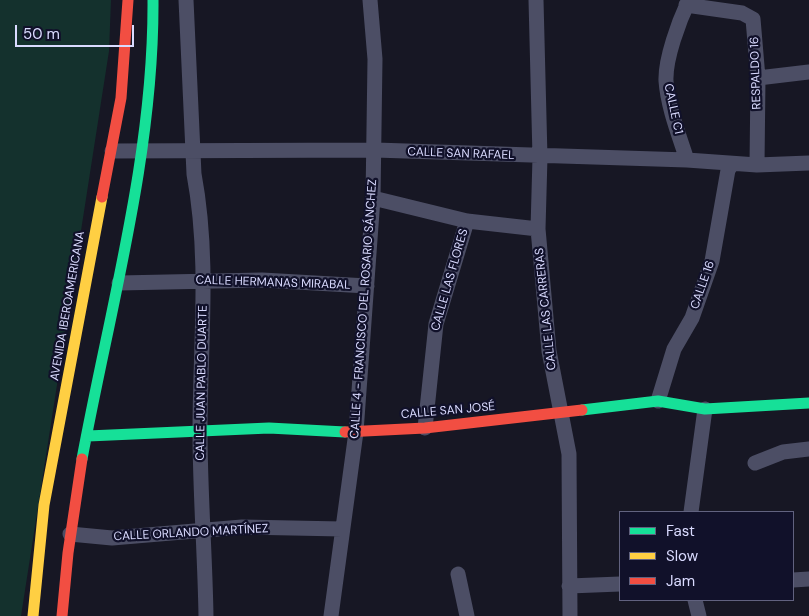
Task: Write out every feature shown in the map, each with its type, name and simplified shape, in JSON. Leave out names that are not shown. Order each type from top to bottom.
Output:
[{"type":"street","name":"AVENIDA IBEROAMERICANA","points":[[33,616],[37,557],[44,505],[112,151],[125,56],[128,0]]},
{"type":"street","points":[[62,616],[70,534],[119,283],[141,152],[154,29],[153,0]]},
{"type":"street","name":"CALLE JUAN PABLO DUARTE","points":[[186,0],[194,174],[199,202],[204,280],[200,430],[206,616]]},
{"type":"street","name":"CALLE 4 - FRANCISCO DEL ROSARIO SÁNCHEZ","points":[[331,616],[356,432],[373,198],[375,60],[370,0]]},
{"type":"street","name":"CALLE LAS CARRERAS","points":[[536,0],[540,157],[538,229],[549,351],[569,454],[570,616]]},
{"type":"street","name":"RESPALDO 16","points":[[688,3],[742,12],[753,19],[758,78],[757,165]]},
{"type":"street","name":"CALLE C1","points":[[686,160],[675,123],[666,81],[676,31],[688,3]]},
{"type":"street","points":[[758,78],[809,72]]},
{"type":"street","name":"CALLE SAN RAFAEL","points":[[112,151],[375,150],[540,157],[686,160],[757,165],[809,163]]},
{"type":"street","name":"CALLE 16","points":[[658,401],[674,349],[692,318],[712,260],[728,170],[732,164]]},
{"type":"street","points":[[373,198],[467,221],[538,229]]},
{"type":"street","name":"CALLE LAS FLORES","points":[[425,428],[436,324],[467,221]]},
{"type":"street","name":"CALLE HERMANAS MIRABAL","points":[[119,283],[262,280],[367,286]]},
{"type":"street","name":"CALLE SAN JOSÉ","points":[[88,436],[269,428],[356,432],[425,428],[658,401],[705,409],[809,403]]},
{"type":"street","points":[[691,511],[705,409]]},
{"type":"street","points":[[756,463],[783,452],[809,449]]},
{"type":"street","name":"CALLE ORLANDO MARTÍNEZ","points":[[70,534],[112,538],[242,527],[342,529]]},
{"type":"street","points":[[458,574],[467,616]]},
{"type":"street","points":[[794,580],[809,579]]},
{"type":"street","points":[[569,586],[619,584]]},
{"type":"street","points":[[695,601],[699,616]]},
{"type":"green space","points":[[0,0],[111,0],[109,51],[21,616],[0,616]]},
{"type":"traffic: fast","points":[[82,459],[138,173],[151,58],[153,0]]},
{"type":"traffic: fast","points":[[582,410],[658,401],[705,409],[809,403]]},
{"type":"traffic: fast","points":[[88,436],[269,428],[345,432]]},
{"type":"traffic: slow","points":[[33,616],[44,505],[102,197]]},
{"type":"traffic: jam","points":[[102,197],[121,98],[128,0]]},
{"type":"traffic: jam","points":[[345,432],[425,428],[582,410]]},
{"type":"traffic: jam","points":[[62,616],[68,553],[82,459]]}]
